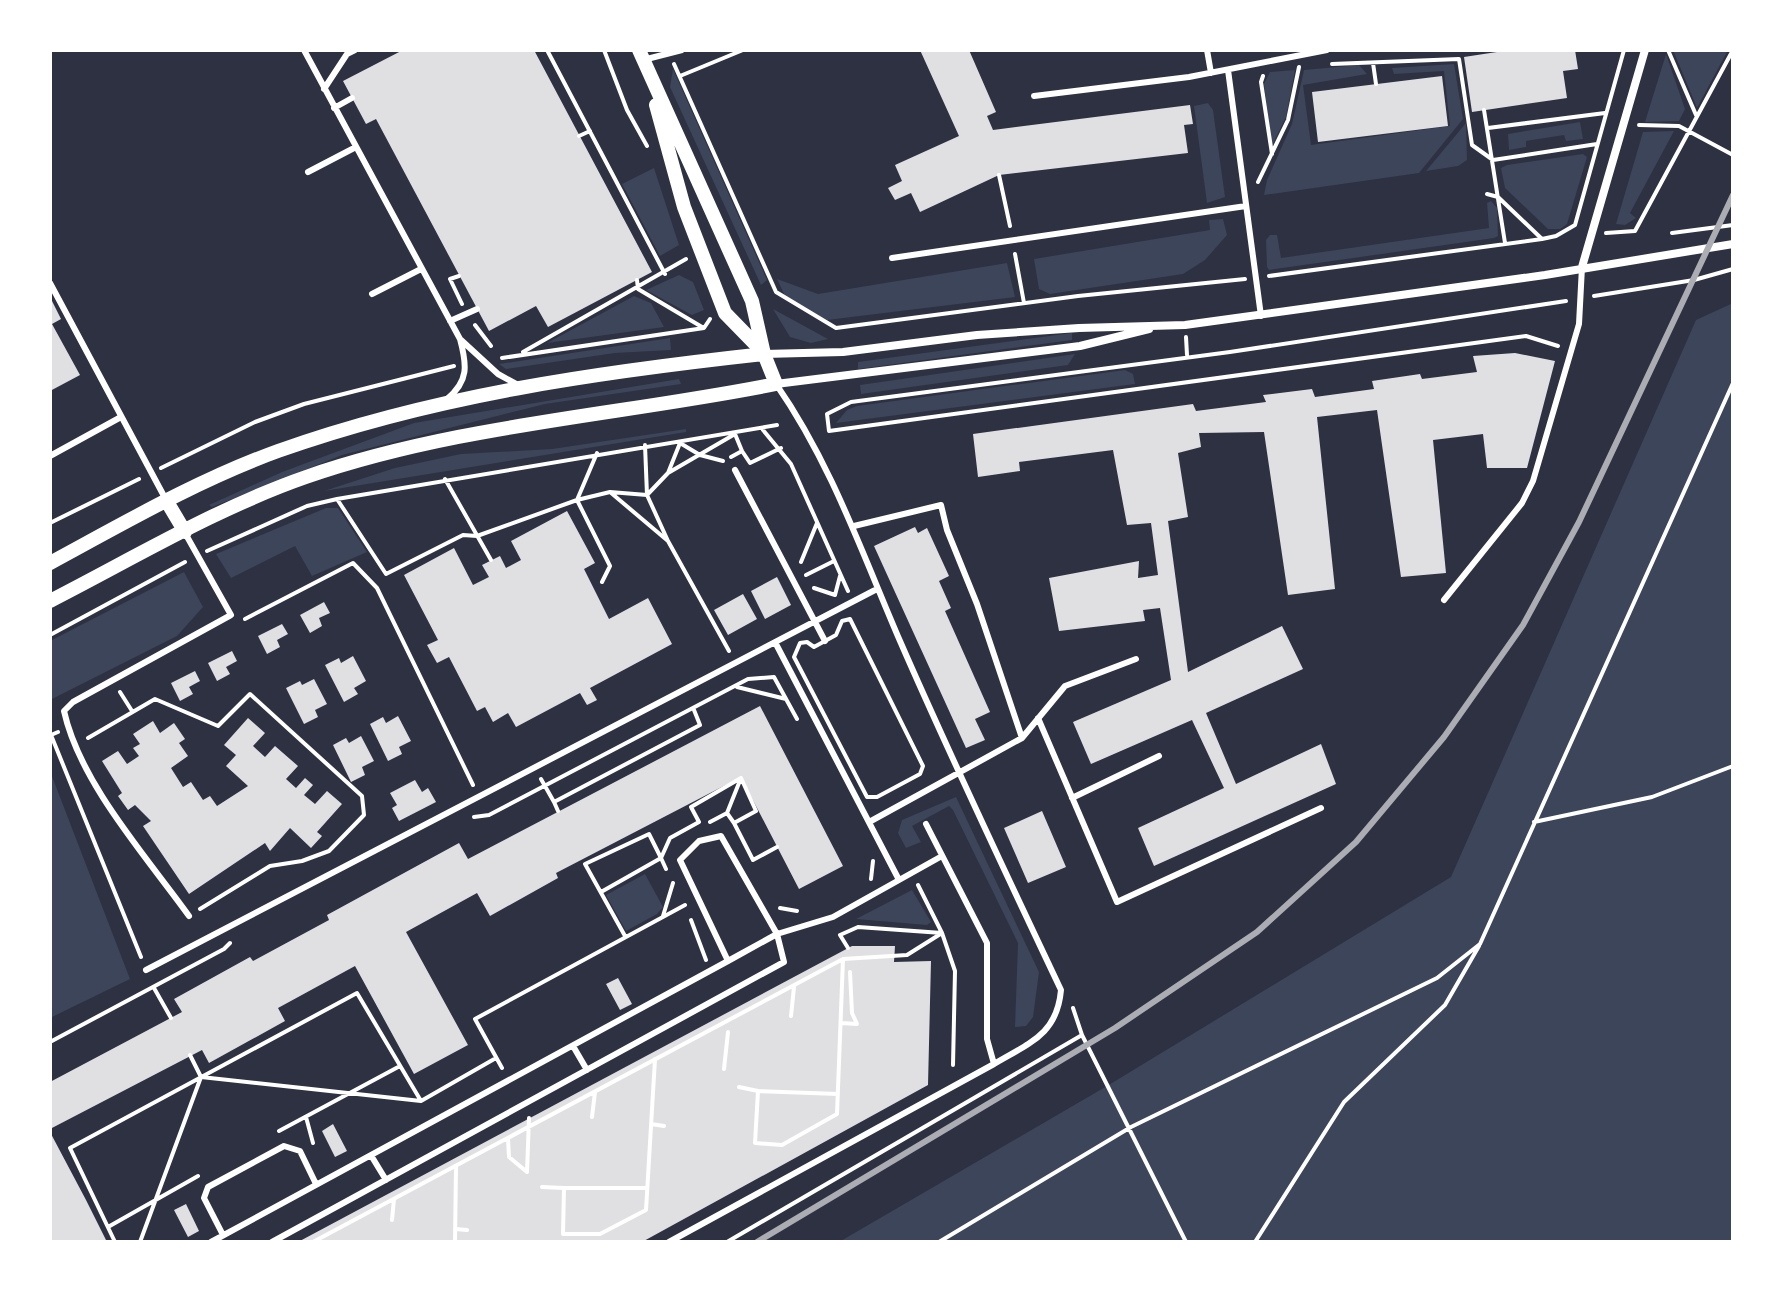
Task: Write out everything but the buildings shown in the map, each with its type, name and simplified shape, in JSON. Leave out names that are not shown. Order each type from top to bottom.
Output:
[{"type":"street","points":[[1582,267],[1645,50]]},
{"type":"street","points":[[641,55],[684,207],[725,313],[764,354]]},
{"type":"street","points":[[641,55],[752,301],[764,354],[776,384]]},
{"type":"street","points":[[50,563],[166,500],[288,448],[340,430],[521,387],[764,354],[843,352],[977,335],[1165,325],[1261,316],[1733,244]]},
{"type":"street","points":[[50,601],[238,503],[307,476],[384,454],[776,384],[1080,346],[1165,325]]},
{"type":"street","points":[[166,500],[185,532]]},
{"type":"lane","points":[[304,50],[460,339],[467,363],[462,384],[441,404]]},
{"type":"lane","points":[[324,89],[347,54],[355,50]]},
{"type":"lane","points":[[641,55],[670,56],[682,50]]},
{"type":"lane","points":[[1207,50],[1211,73]]},
{"type":"lane","points":[[1277,50],[1277,60]]},
{"type":"lane","points":[[1034,96],[1211,73],[1327,50]]},
{"type":"lane","points":[[1228,70],[1261,316]]},
{"type":"lane","points":[[334,108],[352,98]]},
{"type":"lane","points":[[308,172],[356,147]]},
{"type":"lane","points":[[892,258],[1246,206]]},
{"type":"lane","points":[[1444,600],[1522,503],[1533,481],[1579,324],[1582,267]]},
{"type":"lane","points":[[372,294],[421,269]]},
{"type":"lane","points":[[50,283],[166,500]]},
{"type":"lane","points":[[450,321],[477,309]]},
{"type":"lane","points":[[460,339],[498,374],[521,387]]},
{"type":"lane","points":[[669,1242],[1045,1034],[1059,1011],[1061,990],[957,771],[877,589],[854,526],[801,419],[776,384]]},
{"type":"lane","points":[[50,456],[121,417]]},
{"type":"lane","points":[[735,470],[825,641]]},
{"type":"lane","points":[[854,526],[941,505],[1022,738]]},
{"type":"lane","points":[[185,532],[231,615],[73,702],[64,711],[75,746],[99,790],[189,916]]},
{"type":"lane","points":[[146,970],[877,589]]},
{"type":"lane","points":[[776,644],[871,821],[898,878]]},
{"type":"lane","points":[[871,821],[1022,738],[1065,686],[1136,659]]},
{"type":"lane","points":[[1038,718],[1117,902],[1321,808]]},
{"type":"lane","points":[[1072,798],[1159,756]]},
{"type":"lane","points":[[926,824],[987,943],[987,1039],[994,1064]]},
{"type":"lane","points":[[272,1242],[784,962],[777,934],[721,836],[699,841],[680,860],[728,961]]},
{"type":"lane","points":[[211,1242],[777,934],[833,917],[942,856]]},
{"type":"lane","points":[[573,1046],[587,1070]]},
{"type":"lane","points":[[223,1235],[204,1198],[208,1187],[284,1146],[300,1151],[316,1184]]},
{"type":"lane","points":[[372,1157],[386,1180]]},
{"type":"path","points":[[547,50],[665,274]]},
{"type":"path","points":[[680,76],[743,50]]},
{"type":"path","points":[[670,56],[776,292],[836,328],[1078,296],[1258,278],[1556,236],[1575,225],[1624,50]]},
{"type":"path","points":[[1668,50],[1696,115]]},
{"type":"path","points":[[1635,231],[1733,50]]},
{"type":"path","points":[[1288,67],[1300,66],[1315,53]]},
{"type":"path","points":[[1329,64],[1459,59],[1472,145],[1493,160],[1597,144]]},
{"type":"path","points":[[1373,62],[1376,84]]},
{"type":"path","points":[[1246,206],[1288,120],[1300,66]]},
{"type":"path","points":[[1266,70],[1261,82],[1272,154]]},
{"type":"path","points":[[1484,110],[1505,243]]},
{"type":"path","points":[[1487,128],[1605,113]]},
{"type":"path","points":[[1638,125],[1679,126],[1733,155]]},
{"type":"path","points":[[579,136],[590,131]]},
{"type":"path","points":[[1487,194],[1498,197],[1542,239]]},
{"type":"path","points":[[1672,233],[1733,224]]},
{"type":"path","points":[[518,355],[665,274],[686,259]]},
{"type":"path","points":[[1571,351],[1526,336],[829,431],[827,414],[851,402],[1230,352],[1694,280],[1733,269]]},
{"type":"path","points":[[637,280],[638,289]]},
{"type":"path","points":[[638,289],[704,328]]},
{"type":"path","points":[[1255,1242],[1344,1102],[1445,1005],[1480,944],[1733,383]]},
{"type":"path","points":[[50,635],[197,555],[307,506],[445,479],[777,425]]},
{"type":"path","points":[[762,429],[791,464],[852,600]]},
{"type":"path","points":[[735,434],[742,451]]},
{"type":"path","points":[[647,495],[668,473],[735,434]]},
{"type":"path","points":[[668,473],[680,443]]},
{"type":"path","points":[[645,445],[647,495],[668,541],[748,679]]},
{"type":"path","points":[[597,453],[577,500],[610,566],[602,582]]},
{"type":"path","points":[[445,479],[491,560]]},
{"type":"path","points":[[337,499],[386,574],[463,535],[477,536],[577,500],[610,492],[647,495]]},
{"type":"path","points":[[610,492],[668,541]]},
{"type":"path","points":[[817,522],[800,559],[815,589],[835,595],[840,574]]},
{"type":"path","points":[[793,581],[834,561]]},
{"type":"path","points":[[186,562],[193,572]]},
{"type":"path","points":[[353,563],[377,588],[489,815],[748,679],[774,677],[801,727]]},
{"type":"path","points":[[850,619],[856,624],[923,766],[920,774],[877,797],[867,797],[794,657],[800,643],[807,642],[814,647],[825,641],[836,635],[842,621],[850,619]]},
{"type":"path","points":[[117,686],[132,712]]},
{"type":"path","points":[[737,687],[786,699]]},
{"type":"path","points":[[75,746],[155,699],[218,726],[250,694],[362,796],[364,815],[329,851],[302,861],[270,866],[189,916]]},
{"type":"path","points":[[554,802],[700,725],[694,710]]},
{"type":"path","points":[[68,728],[50,734],[146,970],[171,1018]]},
{"type":"path","points":[[533,766],[558,811]]},
{"type":"path","points":[[1534,822],[1652,797],[1733,766]]},
{"type":"path","points":[[741,778],[727,813],[702,827],[691,807],[741,778]]},
{"type":"path","points":[[734,823],[756,811],[741,778]]},
{"type":"path","points":[[727,813],[760,872]]},
{"type":"path","points":[[601,892],[661,858],[670,838],[699,822]]},
{"type":"path","points":[[625,936],[584,862],[649,834],[685,905],[710,971]]},
{"type":"path","points":[[753,860],[777,847]]},
{"type":"path","points":[[860,885],[872,878],[870,852]]},
{"type":"path","points":[[911,872],[942,933],[955,971],[953,1065]]},
{"type":"path","points":[[663,916],[673,882]]},
{"type":"path","points":[[774,897],[781,910],[803,910]]},
{"type":"path","points":[[509,1081],[475,1019],[698,898]]},
{"type":"path","points":[[848,948],[840,935],[858,927],[942,933]]},
{"type":"path","points":[[317,1241],[843,959],[907,955],[942,933]]},
{"type":"path","points":[[939,1242],[1131,1127],[1437,978],[1480,944]]},
{"type":"path","points":[[758,1091],[755,1143],[782,1145],[837,1114],[843,959]]},
{"type":"path","points":[[841,1023],[857,1024],[852,1013],[850,972]]},
{"type":"path","points":[[791,1016],[794,985]]},
{"type":"path","points":[[115,1242],[70,1148],[357,993],[421,1101]]},
{"type":"path","points":[[1073,1016],[1186,1242]]},
{"type":"path","points":[[724,1069],[728,1032]]},
{"type":"path","points":[[727,1242],[1082,1035]]},
{"type":"path","points":[[140,1242],[201,1077],[190,1055]]},
{"type":"path","points":[[201,1077],[421,1101],[496,1058]]},
{"type":"path","points":[[564,1188],[563,1234],[600,1234],[646,1210],[655,1059]]},
{"type":"path","points":[[739,1087],[758,1091],[838,1094]]},
{"type":"path","points":[[592,1117],[595,1092]]},
{"type":"path","points":[[508,1138],[509,1157],[527,1172],[529,1118]]},
{"type":"path","points":[[651,1124],[664,1126]]},
{"type":"path","points":[[455,1242],[456,1166]]},
{"type":"path","points":[[542,1187],[647,1188]]},
{"type":"path","points":[[392,1220],[394,1199]]},
{"type":"path","points":[[455,1229],[467,1230]]},
{"type":"shaded area","points":[[1673,50],[1728,50],[1697,108]]},
{"type":"shaded area","points":[[1666,54],[1685,109],[1679,121],[1645,122]]},
{"type":"shaded area","points":[[1454,64],[1463,119],[1419,173],[1264,195],[1267,180],[1292,124],[1304,70],[1359,65],[1367,74],[1303,85],[1311,145],[1450,126],[1444,71],[1394,74],[1392,68]]},
{"type":"shaded area","points":[[673,69],[767,280],[761,285],[670,87]]},
{"type":"shaded area","points":[[1295,70],[1286,117],[1272,146],[1264,84],[1270,72]]},
{"type":"shaded area","points":[[1208,103],[1213,110],[1225,197],[1207,203],[1194,106]]},
{"type":"shaded area","points":[[1580,122],[1583,139],[1566,141],[1564,135],[1526,141],[1526,147],[1509,150],[1508,134]]},
{"type":"shaded area","points":[[1466,123],[1467,160],[1458,166],[1426,171]]},
{"type":"shaded area","points":[[1674,131],[1630,213],[1636,218],[1625,225],[1616,224],[1643,132]]},
{"type":"shaded area","points":[[1583,154],[1587,157],[1567,224],[1560,229],[1548,229],[1505,188],[1501,168],[1507,165]]},
{"type":"shaded area","points":[[654,168],[679,245],[660,256],[622,184]]},
{"type":"shaded area","points":[[1491,201],[1497,208],[1498,236],[1494,238],[1269,270],[1267,267],[1266,240],[1270,235],[1277,235],[1281,258],[1489,228],[1487,203]]},
{"type":"shaded area","points":[[1223,219],[1227,235],[1205,260],[1183,274],[1050,294],[1039,289],[1034,259],[1210,230],[1209,220]]},
{"type":"shaded area","points":[[1007,263],[1015,297],[827,320],[785,296],[777,279],[818,294]]},
{"type":"shaded area","points":[[679,275],[693,282],[704,310],[692,315],[646,290]]},
{"type":"shaded area","points":[[634,296],[651,303],[664,327],[547,343]]},
{"type":"shaded area","points":[[1733,303],[1733,1242],[839,1242],[1107,1086],[1451,877],[1696,320]]},
{"type":"shaded area","points":[[773,309],[828,339],[811,343],[790,337]]},
{"type":"shaded area","points":[[1072,333],[1072,340],[858,369],[858,362]]},
{"type":"shaded area","points":[[670,338],[671,350],[615,353],[506,369],[499,364]]},
{"type":"shaded area","points":[[1075,354],[1068,365],[861,394],[860,385]]},
{"type":"shaded area","points":[[1125,370],[1133,374],[1135,384],[836,423],[847,410],[857,406]]},
{"type":"shaded area","points":[[679,379],[681,384],[545,404],[342,455],[212,507],[209,505],[282,472],[414,423]]},
{"type":"shaded area","points":[[686,429],[686,432],[324,491],[395,468],[461,454],[552,449]]},
{"type":"shaded area","points":[[326,508],[338,508],[367,552],[312,576],[295,546],[231,578],[216,554]]},
{"type":"shaded area","points":[[184,572],[203,607],[177,636],[50,700],[50,641]]},
{"type":"shaded area","points":[[50,771],[130,979],[50,1018]]},
{"type":"shaded area","points":[[956,797],[1039,972],[1033,1017],[1026,1026],[1015,1027],[1018,943],[953,810],[949,806],[912,826],[921,842],[906,848],[898,833],[902,820]]},
{"type":"shaded area","points":[[645,874],[663,907],[657,914],[626,931],[606,895]]},
{"type":"shaded area","points":[[912,890],[931,922],[927,925],[856,919]]},
{"type":"railway","points":[[757,1242],[1115,1028],[1257,932],[1356,842],[1444,737],[1523,625],[1579,522],[1733,195]]}]
